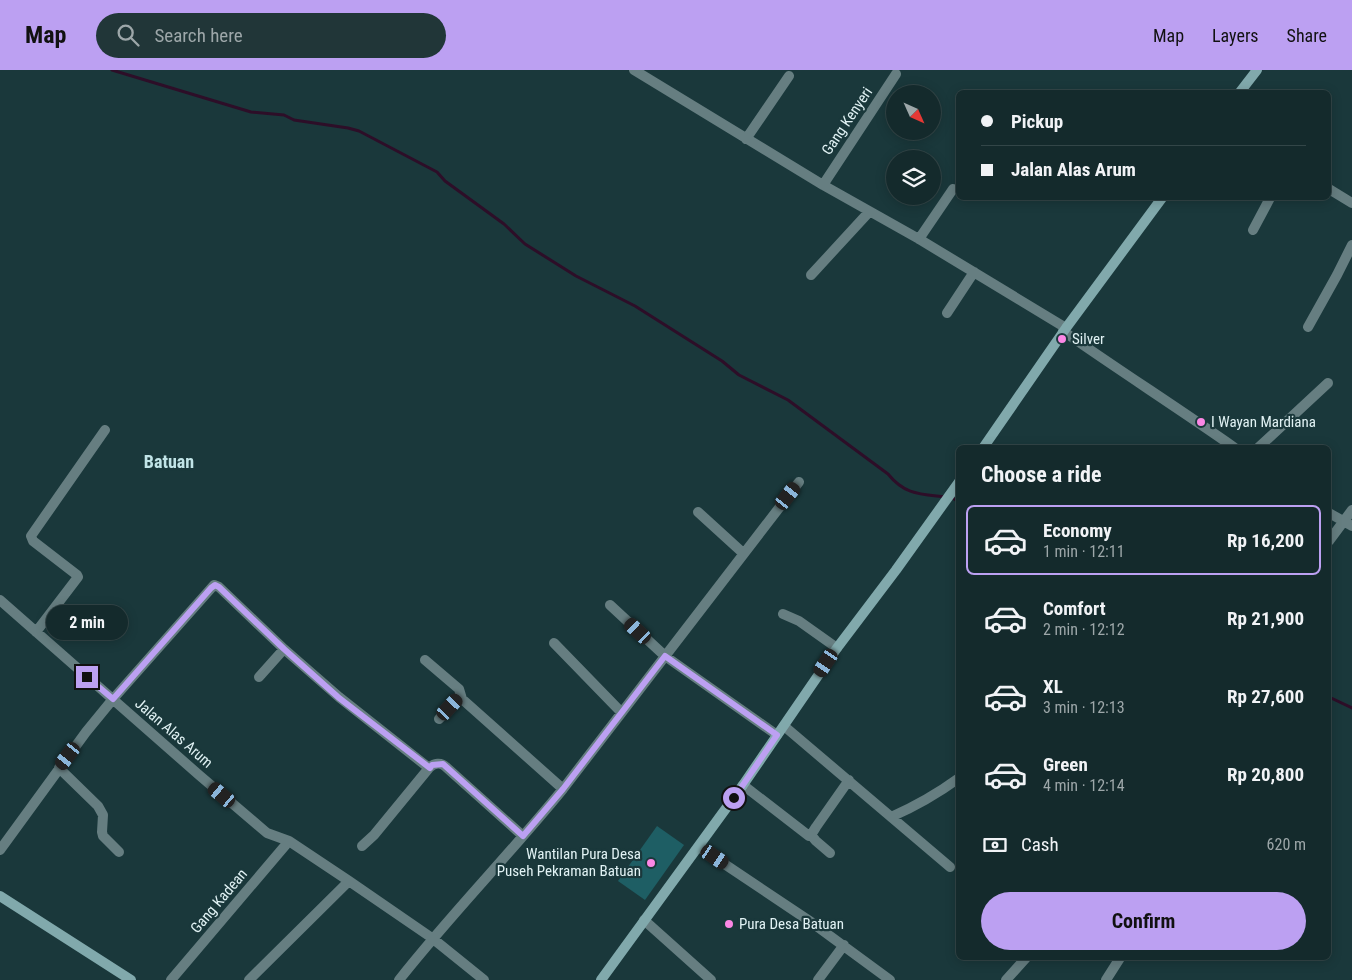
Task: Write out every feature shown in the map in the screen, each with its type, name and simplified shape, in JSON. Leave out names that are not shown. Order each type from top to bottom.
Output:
[{"type":"main road","points":[[1242,90],[1258,70]]},
{"type":"main road","points":[[984,445],[1064,330],[1161,200]]},
{"type":"main road","points":[[601,980],[699,847],[837,648],[956,486]]},
{"type":"main road","points":[[0,896],[124,978]]},
{"type":"street","points":[[634,70],[822,185],[974,272],[1064,330],[1103,359],[1164,398],[1231,445]]},
{"type":"street","name":"Gang Kenyeri","points":[[822,185],[896,74]]},
{"type":"street","points":[[746,139],[789,76]]},
{"type":"street","points":[[919,239],[953,189]]},
{"type":"street","points":[[1331,190],[1352,203]]},
{"type":"street","points":[[1253,230],[1269,200]]},
{"type":"street","points":[[811,275],[869,212]]},
{"type":"street","points":[[1308,327],[1338,275],[1352,245]]},
{"type":"street","points":[[947,313],[974,272]]},
{"type":"street","points":[[1261,445],[1328,383]]},
{"type":"street","points":[[36,632],[78,577],[33,541],[31,536],[105,430]]},
{"type":"street","points":[[399,980],[432,938],[563,789],[799,482]]},
{"type":"street","points":[[1331,539],[1348,524],[1352,510]]},
{"type":"street","points":[[698,512],[743,553]]},
{"type":"street","points":[[1331,514],[1348,524]]},
{"type":"street","points":[[0,850],[59,768],[113,699],[215,585],[338,697],[430,768]]},
{"type":"street","name":"Jalan Alas Arum","points":[[0,600],[267,833],[289,841],[349,880],[432,938],[484,980]]},
{"type":"street","points":[[610,605],[665,656],[777,735]]},
{"type":"street","points":[[783,614],[799,621],[837,648]]},
{"type":"street","points":[[554,642],[621,712]]},
{"type":"street","points":[[259,677],[284,649]]},
{"type":"street","points":[[425,660],[459,689],[462,699],[563,789]]},
{"type":"street","points":[[439,719],[461,696]]},
{"type":"street","points":[[784,726],[950,867]]},
{"type":"street","points":[[362,846],[374,835],[432,765],[443,764],[523,836]]},
{"type":"street","points":[[59,768],[98,806],[103,816],[103,836],[119,852]]},
{"type":"street","points":[[812,835],[849,780]]},
{"type":"street","points":[[891,817],[938,794],[956,780]]},
{"type":"street","points":[[743,785],[809,836],[812,835]]},
{"type":"street","points":[[812,835],[816,842],[830,853]]},
{"type":"street","name":"Gang Kadean","points":[[171,980],[289,841]]},
{"type":"street","points":[[699,847],[844,945],[890,980]]},
{"type":"street","points":[[249,980],[349,880]]},
{"type":"street","points":[[644,920],[704,978]]},
{"type":"street","points":[[818,980],[844,945]]},
{"type":"street","points":[[1006,980],[1024,960]]},
{"type":"street","points":[[1106,980],[1119,960]]},
{"type":"building","name":"Wantilan Pura Desa Puseh Pekraman Batuan","points":[[657,826],[684,845],[645,900],[618,881]]},
{"type":"waterway","points":[[112,70],[251,112],[284,115],[294,120],[359,131],[437,172],[445,181],[504,224],[525,244],[576,276],[635,306],[722,361],[739,375],[788,400],[907,490],[945,497]]},
{"type":"waterway","points":[[951,497],[956,500]]},
{"type":"waterway","points":[[1331,698],[1352,708]]},
{"type":"place","name":"Silver","points":[[1062,339]]},
{"type":"place","name":"I Wayan Mardiana","points":[[1201,422]]},
{"type":"place","name":"Wantilan Pura Desa Puseh Pekraman Batuan","points":[[651,863]]},
{"type":"place","name":"Pura Desa Batuan","points":[[729,924]]},
{"type":"district","name":"Batuan","points":[[169,462]]},
{"type":"route","points":[[87,677],[113,699],[215,585],[338,697],[430,768],[432,765],[443,764],[523,836],[563,789],[665,656],[777,735],[734,798]]}]
